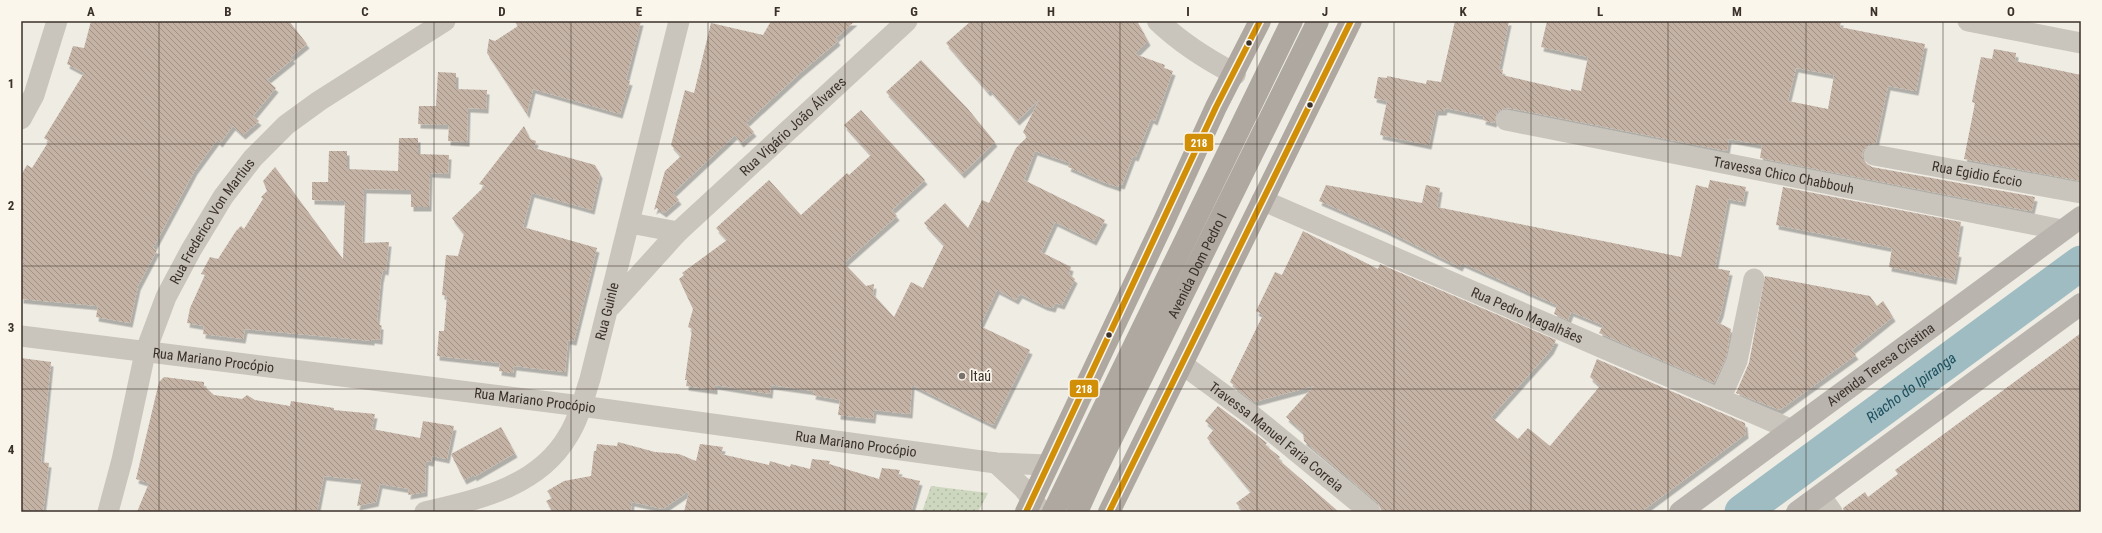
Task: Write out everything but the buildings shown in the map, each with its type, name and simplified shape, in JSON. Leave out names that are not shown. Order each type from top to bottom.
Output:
[{"type":"main road","points":[[1034,508],[1048,464],[1164,221],[1216,107],[1235,74],[1260,21]]},
{"type":"main road","name":"Avenida Dom Pedro I","points":[[1077,512],[1086,467],[1292,21]]},
{"type":"main road","name":"Avenida Dom Pedro I","points":[[1053,512],[1086,467],[1318,21]]},
{"type":"main road","name":"Avenida Dom Pedro I","points":[[1109,512],[1351,21]]},
{"type":"main road","name":"Avenida Teresa Cristina","points":[[1680,512],[2081,217]]},
{"type":"main road","points":[[1797,512],[1826,504],[2081,304]]},
{"type":"main road","points":[[1048,464],[1086,467],[1132,465]]},
{"type":"street","points":[[21,119],[34,94],[57,21]]},
{"type":"street","name":"Rua Frederico Von Martius","points":[[108,512],[122,460],[145,353],[166,297],[191,250],[223,197],[253,158],[286,125],[318,101],[445,21]]},
{"type":"street","name":"Rua Guinle","points":[[425,512],[484,498],[522,481],[551,460],[569,435],[590,379],[679,21]]},
{"type":"street","name":"Rua Vigário João Álvares","points":[[609,307],[678,232],[907,21]]},
{"type":"street","points":[[1158,21],[1176,38],[1209,61],[1235,74]]},
{"type":"street","points":[[1968,21],[2081,43]]},
{"type":"street","name":"Travessa Chico Chabbouh","points":[[1506,120],[2062,230]]},
{"type":"street","name":"Rua Egidio Éccio","points":[[1874,155],[2081,193]]},
{"type":"street","name":"Rua Pedro Magalhães","points":[[1262,200],[1792,430]]},
{"type":"street","points":[[630,222],[678,232]]},
{"type":"street","points":[[1720,399],[1737,361],[1754,279]]},
{"type":"street","name":"Rua Mariano Procópio","points":[[21,336],[145,353],[581,406],[996,463],[1048,464]]},
{"type":"street","name":"Travessa Manuel Faria Correia","points":[[1182,364],[1253,416],[1370,512]]},
{"type":"street","points":[[996,463],[1034,508]]},
{"type":"green space","points":[[931,486],[988,493],[978,512],[922,512]]},
{"type":"waterway","name":"Riacho do Ipiranga","points":[[1742,512],[2081,263]]},
{"type":"transit line","name":"218","points":[[1026,512],[1216,107],[1260,21]]},
{"type":"transit line","name":"218","points":[[1109,512],[1351,21]]},
{"type":"place","name":"Itaú","points":[[962,376]]}]
